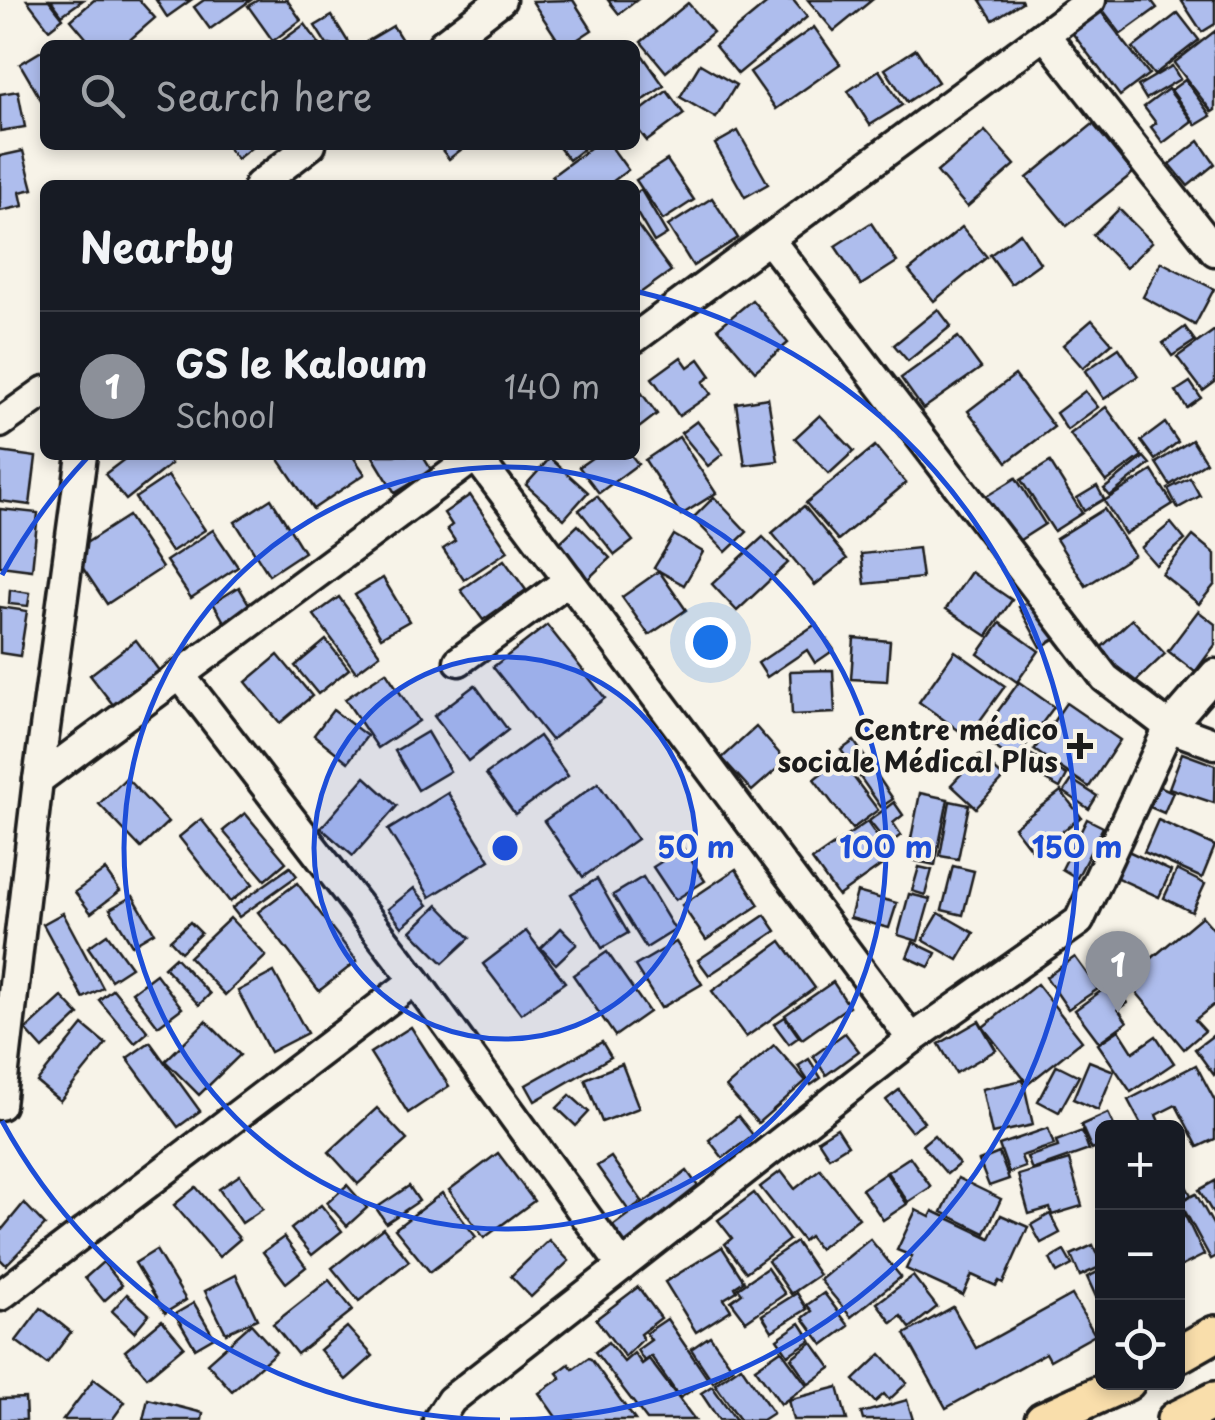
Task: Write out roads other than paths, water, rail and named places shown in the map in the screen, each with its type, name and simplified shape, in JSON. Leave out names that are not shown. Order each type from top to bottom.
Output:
[{"type":"main road","points":[[1185,1351],[1215,1334]]},
{"type":"main road","points":[[1043,1420],[1109,1390]]},
{"type":"main road","points":[[1175,1420],[1214,1403]]},
{"type":"street","points":[[448,40],[500,0]]},
{"type":"street","points":[[640,334],[1092,0]]},
{"type":"street","points":[[1044,34],[1215,251]]},
{"type":"street","points":[[266,180],[304,150]]},
{"type":"street","points":[[769,239],[1106,678],[1169,727],[1215,744]]},
{"type":"street","points":[[0,423],[40,395]]},
{"type":"street","points":[[0,1105],[81,460]]},
{"type":"street","points":[[38,780],[469,460]]},
{"type":"street","points":[[480,460],[912,1039]]},
{"type":"street","points":[[459,661],[569,580]]},
{"type":"street","points":[[438,1420],[451,1400],[912,1039],[1080,921],[1169,727],[1215,674]]},
{"type":"street","points":[[180,675],[415,980],[622,1266]]},
{"type":"street","points":[[0,1296],[415,980]]},
{"type":"place","name":"Centre médico sociale Médical Plus","points":[[1080,746]]},
{"type":"place","name":"GS le Kaloum","points":[[1118,1013]]}]
